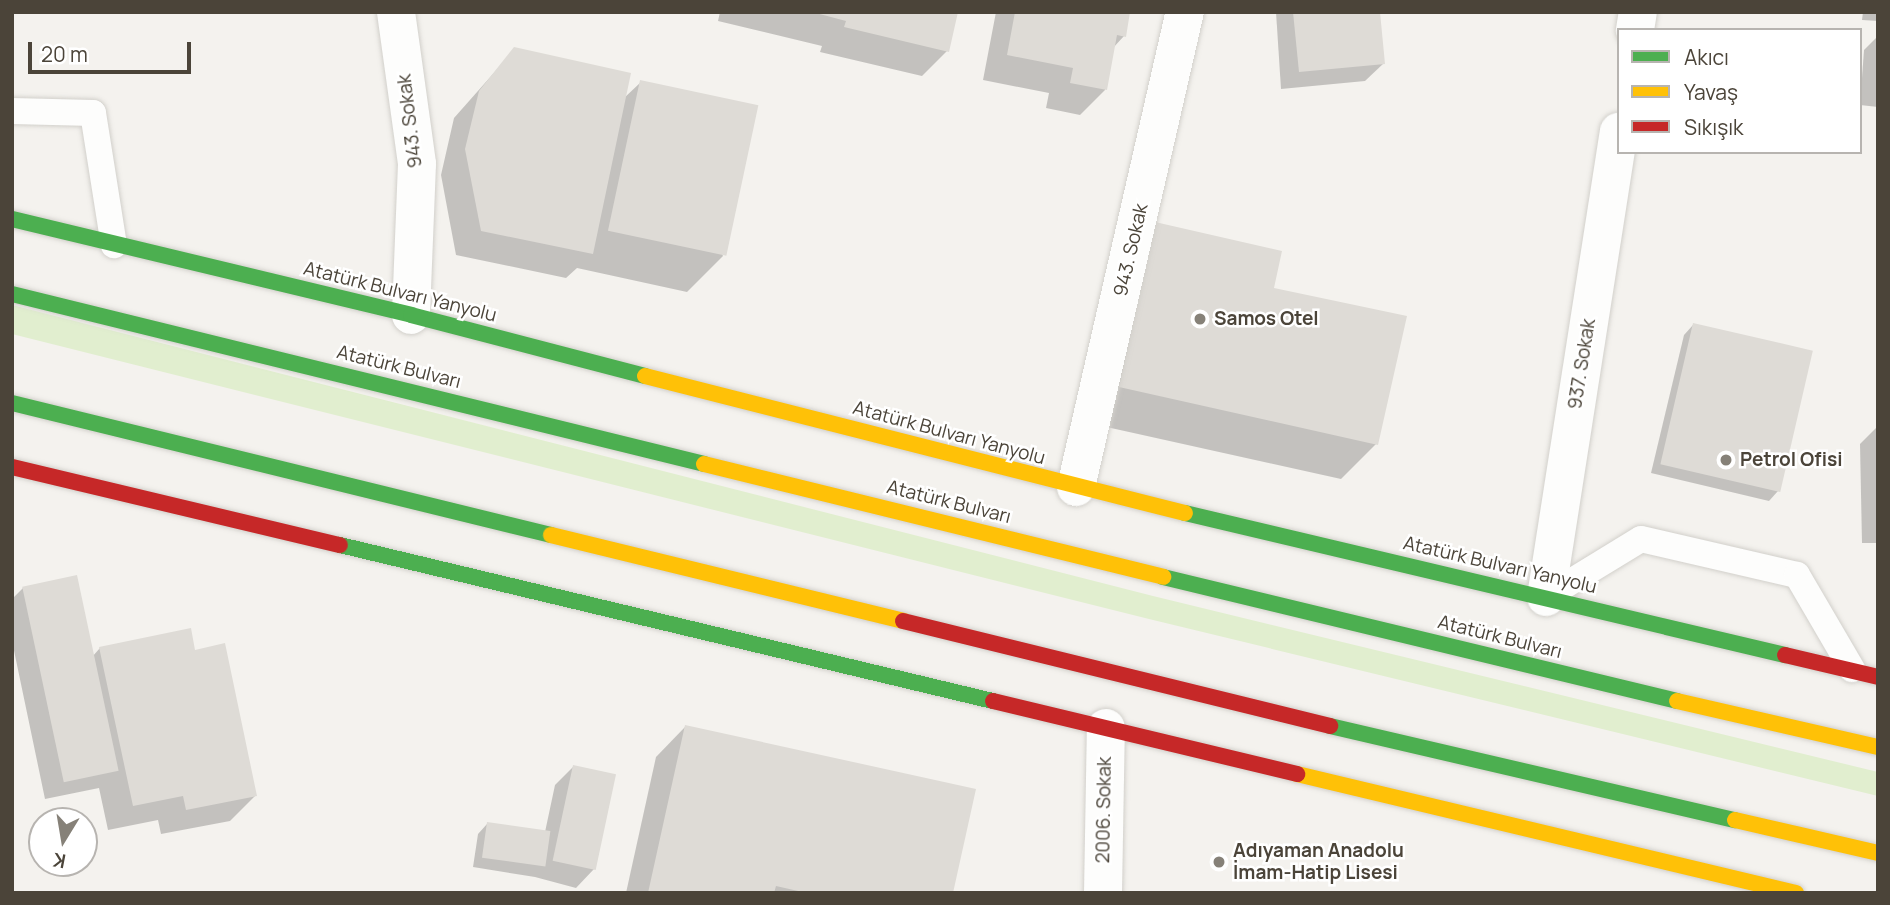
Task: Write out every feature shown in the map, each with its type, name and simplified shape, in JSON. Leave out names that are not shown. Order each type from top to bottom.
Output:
[{"type":"main road","name":"Atatürk Bulvarı Yanyolu","points":[[12,219],[411,315],[1076,487],[1878,677]]},
{"type":"main road","name":"Atatürk Bulvarı","points":[[12,294],[1514,663],[1878,747]]},
{"type":"main road","points":[[12,403],[1491,765],[1878,853]]},
{"type":"main road","points":[[12,467],[1796,893]]},
{"type":"street","name":"943. Sokak","points":[[396,12],[417,164],[411,315]]},
{"type":"street","name":"943. Sokak","points":[[1076,487],[1185,12]]},
{"type":"street","name":"937. Sokak","points":[[1546,597],[1617,145]]},
{"type":"street","name":"2006. Sokak","points":[[1103,893],[1106,728]]},
{"type":"lane","points":[[12,111],[93,113],[114,245]]},
{"type":"lane","points":[[1546,597],[1641,539],[1797,575],[1852,669]]},
{"type":"green space","points":[[12,305],[1153,596],[1878,772],[1878,796],[1149,619],[12,334]]},
{"type":"building","points":[[812,12],[958,12],[949,52],[844,27],[846,21]]},
{"type":"building","points":[[1015,12],[1130,12],[1126,37],[1117,35],[1107,90],[1070,83],[1073,68],[1007,55]]},
{"type":"building","points":[[1293,12],[1380,12],[1385,64],[1299,72]]},
{"type":"building","points":[[514,47],[631,73],[593,254],[481,231],[465,149],[479,91]]},
{"type":"building","points":[[640,80],[758,105],[726,256],[608,231]]},
{"type":"building","points":[[1155,222],[1282,251],[1274,288],[1407,316],[1378,445],[1119,387]]},
{"type":"building","points":[[1693,323],[1813,351],[1780,492],[1660,464]]},
{"type":"building","points":[[77,575],[119,771],[64,782],[22,587]]},
{"type":"building","points":[[191,628],[195,650],[225,643],[257,796],[186,810],[183,796],[133,806],[99,647]]},
{"type":"building","points":[[685,725],[976,789],[953,893],[807,893],[776,886],[774,893],[648,893]]},
{"type":"building","points":[[573,765],[616,774],[596,870],[553,861]]},
{"type":"building","points":[[487,822],[550,831],[545,867],[482,858]]},
{"type":"traffic: fast","points":[[12,219],[411,315],[645,376]]},
{"type":"traffic: fast","points":[[12,294],[704,464]]},
{"type":"traffic: fast","points":[[12,403],[551,535]]},
{"type":"traffic: fast","points":[[1185,513],[1785,655]]},
{"type":"traffic: fast","points":[[340,545],[993,701]]},
{"type":"traffic: fast","points":[[1163,577],[1677,701]]},
{"type":"traffic: fast","points":[[1330,726],[1735,820]]},
{"type":"traffic: slow","points":[[645,376],[1185,513]]},
{"type":"traffic: slow","points":[[704,464],[1163,577]]},
{"type":"traffic: slow","points":[[551,535],[903,621]]},
{"type":"traffic: slow","points":[[1677,701],[1878,747]]},
{"type":"traffic: slow","points":[[1297,774],[1796,893]]},
{"type":"traffic: slow","points":[[1735,820],[1878,853]]},
{"type":"traffic: jam","points":[[12,467],[340,545]]},
{"type":"traffic: jam","points":[[903,621],[1330,726]]},
{"type":"traffic: jam","points":[[1785,655],[1878,677]]},
{"type":"traffic: jam","points":[[993,701],[1297,774]]},
{"type":"place","name":"Samos Otel","points":[[1200,319]]},
{"type":"place","name":"Petrol Ofisi","points":[[1726,460]]},
{"type":"place","name":"Adıyaman Anadolu İmam-Hatip Lisesi","points":[[1219,862]]}]
